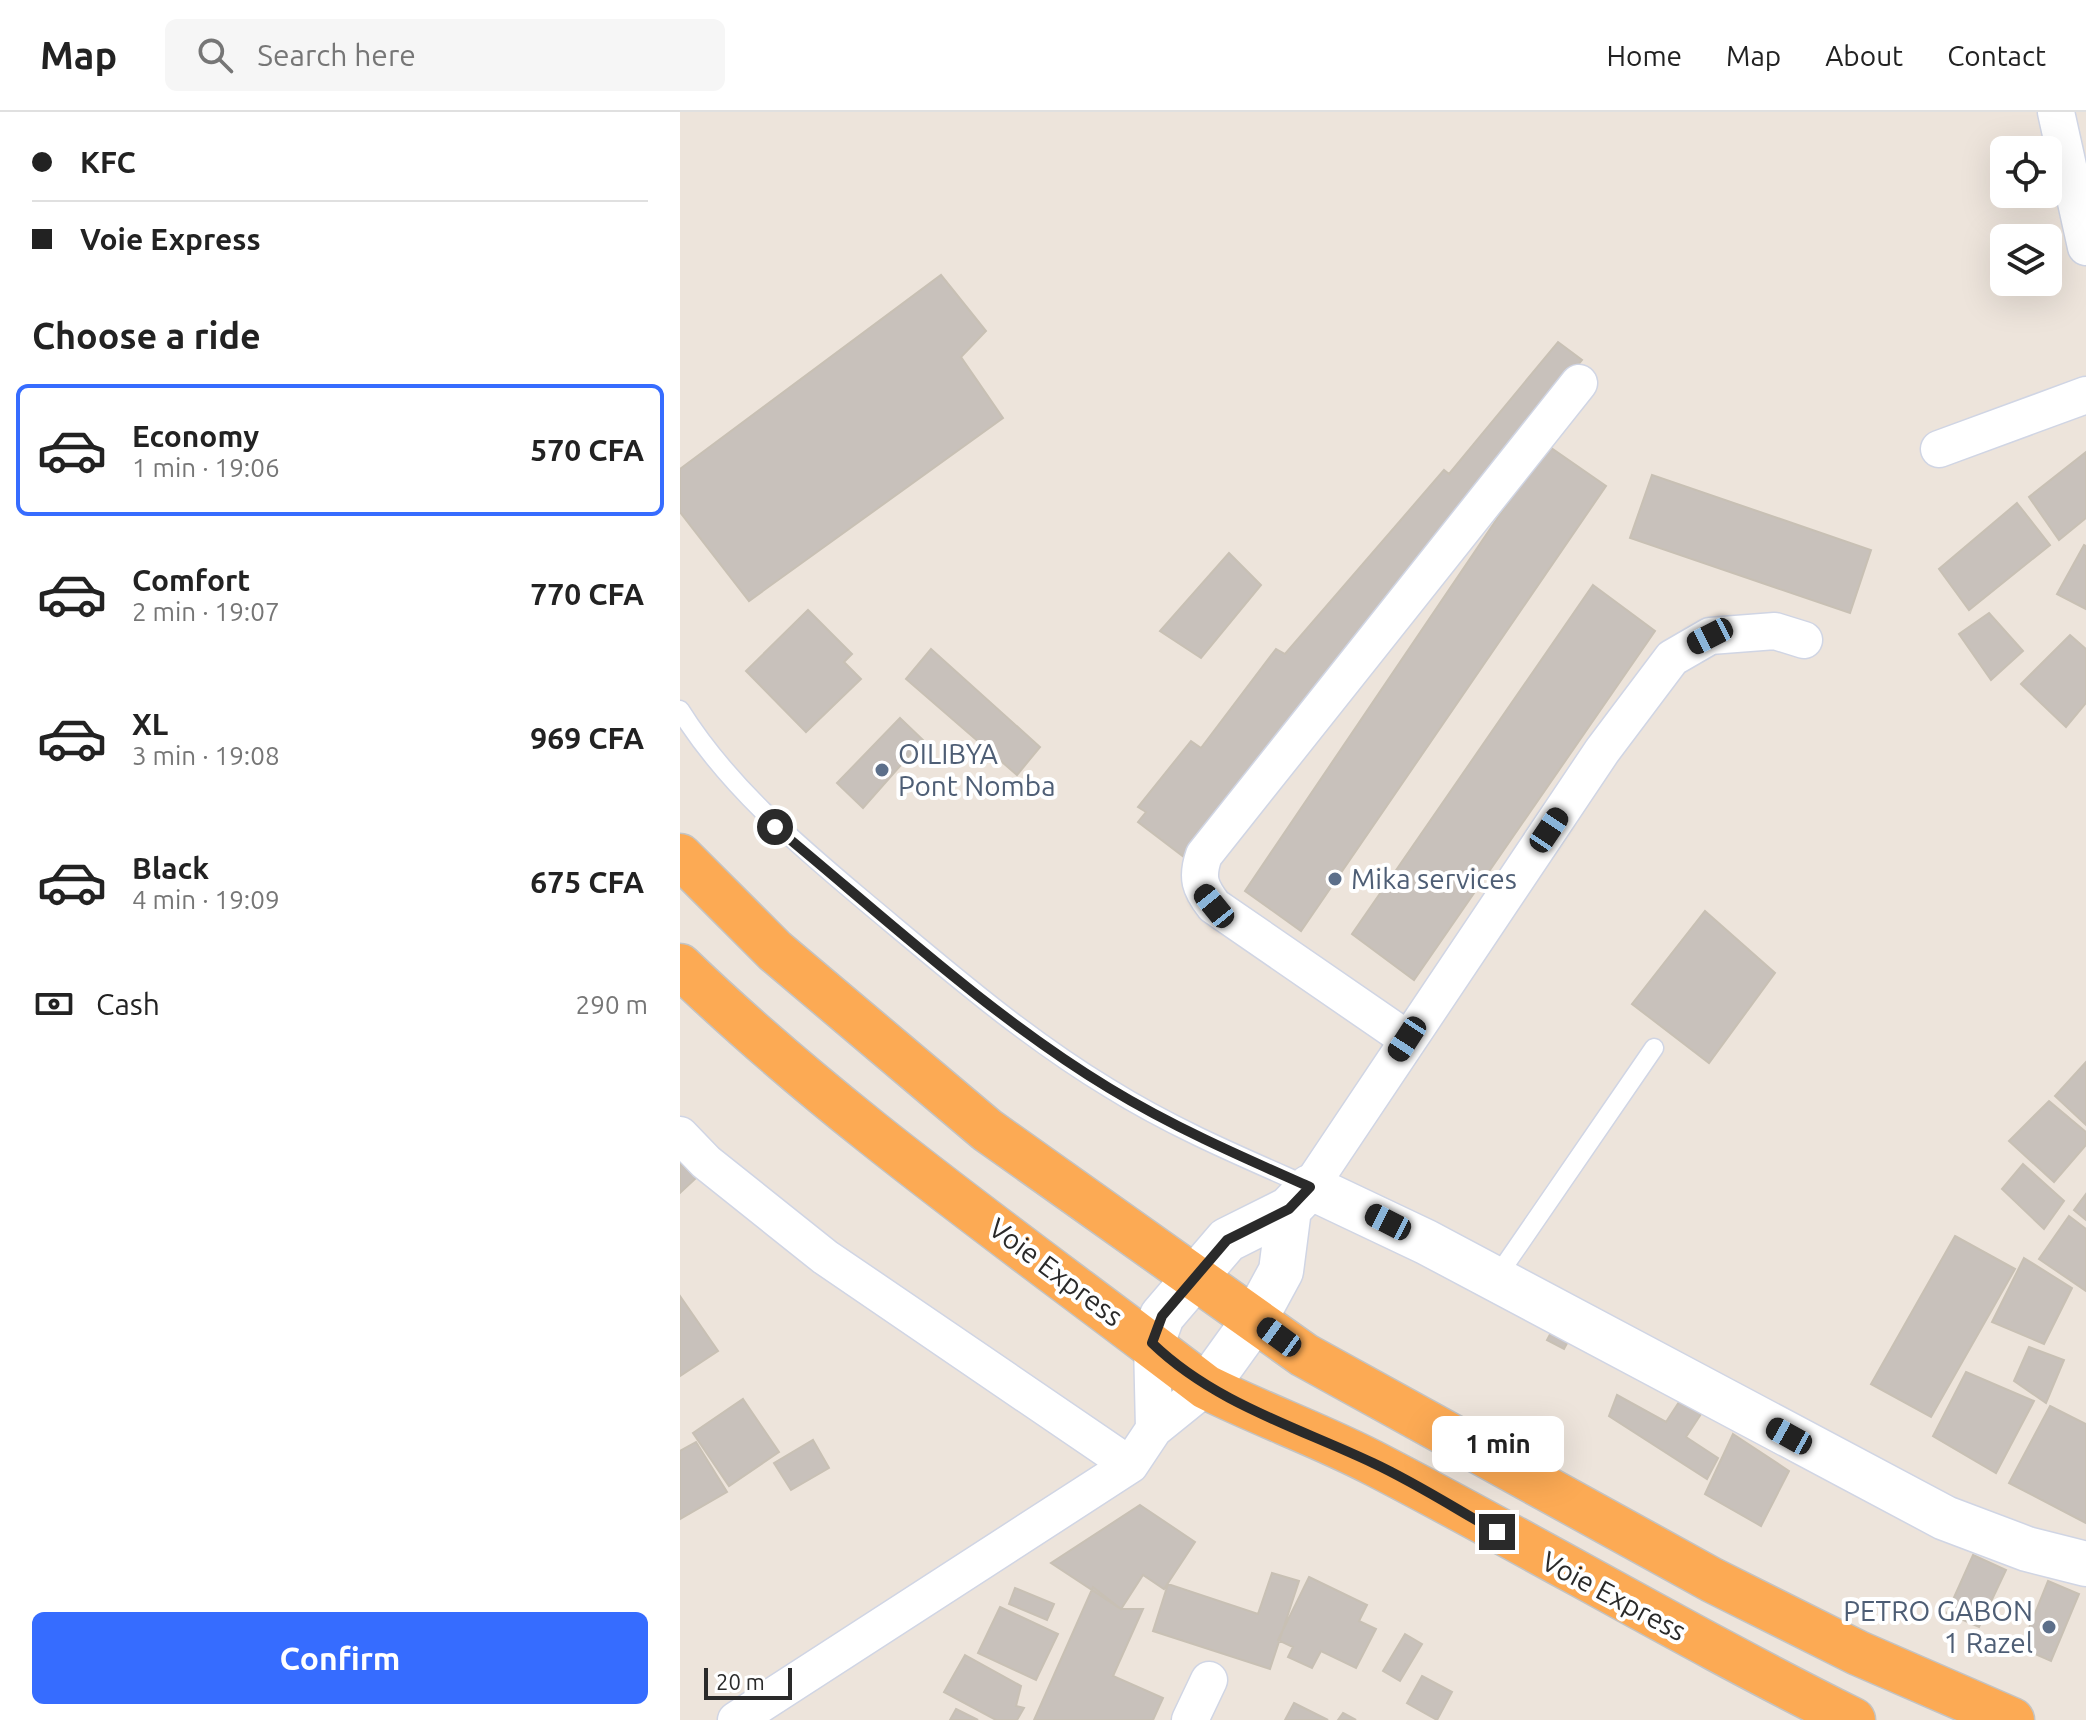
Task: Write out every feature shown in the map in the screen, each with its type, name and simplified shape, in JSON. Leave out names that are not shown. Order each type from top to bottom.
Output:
[{"type":"highway","points":[[680,856],[775,951],[987,1130],[1304,1355],[1634,1539],[1858,1653],[2012,1720]]},
{"type":"highway","name":"Voie Express","points":[[680,966],[726,1010],[901,1157],[1152,1343],[1206,1387],[1259,1414],[1375,1464],[1747,1667],[1853,1720]]},
{"type":"street","points":[[2056,112],[2086,247]]},
{"type":"street","points":[[1407,1039],[1214,906],[1199,887],[1199,871],[1204,855],[1579,383]]},
{"type":"street","points":[[1939,449],[2086,395]]},
{"type":"street","points":[[736,1720],[1130,1465],[1154,1429],[1206,1387],[1255,1319],[1281,1271],[1299,1198],[1602,751],[1672,658],[1710,636],[1775,631],[1804,640]]},
{"type":"street","points":[[680,1135],[706,1162],[825,1257],[1130,1465]]},
{"type":"street","points":[[1154,1429],[1152,1343],[1162,1316],[1193,1275],[1227,1240],[1299,1198],[1369,1213],[1945,1518],[2027,1549],[2086,1564]]},
{"type":"street","points":[[1190,1720],[1209,1680]]},
{"type":"lane","points":[[680,710],[706,752],[775,827],[981,998],[1107,1087],[1299,1198]]},
{"type":"lane","points":[[1496,1278],[1654,1048]]},
{"type":"building","points":[[941,275],[986,331],[961,357],[1003,418],[749,601],[680,512],[680,469]]},
{"type":"building","points":[[1558,342],[1582,360],[1184,857],[1138,822],[1146,812],[1138,807],[1191,741],[1201,748],[1276,649],[1285,654],[1444,470],[1449,474]]},
{"type":"building","points":[[1547,445],[1606,486],[1301,931],[1245,891]]},
{"type":"building","points":[[2086,452],[2086,518],[2059,540],[2029,497]]},
{"type":"building","points":[[1652,475],[1871,550],[1850,613],[1630,538]]},
{"type":"building","points":[[2017,503],[2050,545],[1969,610],[1939,569]]},
{"type":"building","points":[[2086,546],[2086,609],[2057,594]]},
{"type":"building","points":[[1229,553],[1261,585],[1201,658],[1160,631]]},
{"type":"building","points":[[1593,585],[1655,631],[1414,980],[1352,934]]},
{"type":"building","points":[[808,610],[852,654],[844,662],[861,679],[806,732],[746,671]]},
{"type":"building","points":[[1989,613],[2023,651],[1991,680],[1959,634]]},
{"type":"building","points":[[2070,635],[2086,649],[2086,703],[2066,727],[2021,684]]},
{"type":"building","points":[[931,649],[1040,747],[1017,775],[906,679]]},
{"type":"building","points":[[900,718],[923,740],[863,808],[837,783]]},
{"type":"building","points":[[1705,911],[1775,973],[1709,1063],[1632,1004]]},
{"type":"building","points":[[2086,1062],[2086,1125],[2055,1096]]},
{"type":"building","points":[[2049,1101],[2086,1132],[2086,1145],[2054,1182],[2009,1141]]},
{"type":"building","points":[[680,1163],[696,1178],[680,1193]]},
{"type":"building","points":[[2023,1164],[2064,1201],[2044,1229],[2002,1189]]},
{"type":"building","points":[[2086,1194],[2086,1220],[2074,1210]]},
{"type":"building","points":[[2069,1216],[2086,1229],[2086,1291],[2039,1259]]},
{"type":"building","points":[[1955,1236],[2015,1269],[1931,1417],[1871,1384]]},
{"type":"building","points":[[2024,1258],[2072,1288],[2044,1344],[1992,1322]]},
{"type":"building","points":[[680,1296],[718,1351],[680,1376]]},
{"type":"building","points":[[1556,1323],[1573,1332],[1564,1349],[1547,1340]]},
{"type":"building","points":[[2029,1347],[2064,1360],[2046,1403],[2014,1381]]},
{"type":"building","points":[[1966,1372],[2034,1401],[1996,1473],[1933,1436]]},
{"type":"building","points":[[1617,1395],[1666,1422],[1683,1396],[1703,1411],[1686,1437],[1718,1458],[1707,1479],[1609,1416]]},
{"type":"building","points":[[743,1399],[779,1452],[729,1486],[693,1433]]},
{"type":"building","points":[[2050,1406],[2086,1424],[2086,1523],[2009,1483]]},
{"type":"building","points":[[1733,1434],[1789,1471],[1761,1526],[1705,1494]]},
{"type":"building","points":[[813,1440],[829,1468],[791,1490],[774,1463]]},
{"type":"building","points":[[696,1442],[727,1492],[680,1519],[680,1451]]},
{"type":"building","points":[[1140,1505],[1195,1542],[1164,1589],[1143,1575],[1121,1609],[1051,1563]]},
{"type":"building","points":[[1973,1555],[2006,1570],[1979,1627],[1947,1613]]},
{"type":"building","points":[[1272,1573],[1299,1581],[1270,1669],[1153,1631],[1168,1584],[1258,1614]]},
{"type":"building","points":[[1309,1577],[1367,1605],[1359,1621],[1376,1629],[1356,1668],[1321,1651],[1312,1668],[1288,1657],[1293,1647],[1278,1640]]},
{"type":"building","points":[[2048,1581],[2079,1594],[2051,1661],[2021,1648]]},
{"type":"building","points":[[1093,1587],[1121,1609],[1143,1609],[1113,1676],[1163,1698],[1153,1720],[1034,1720]]},
{"type":"building","points":[[1015,1588],[1054,1604],[1047,1620],[1009,1604]]},
{"type":"building","points":[[1000,1607],[1058,1634],[1036,1680],[978,1653]]},
{"type":"building","points":[[1405,1634],[1422,1644],[1400,1681],[1383,1671]]},
{"type":"building","points":[[965,1655],[1021,1686],[1016,1706],[1024,1708],[1017,1720],[996,1720],[944,1692]]},
{"type":"building","points":[[1422,1676],[1452,1692],[1437,1720],[1407,1703]]},
{"type":"building","points":[[1294,1703],[1328,1720],[1285,1720]]},
{"type":"building","points":[[956,1709],[978,1720],[950,1720]]},
{"type":"building","points":[[1343,1713],[1356,1720],[1338,1720]]},
{"type":"place","name":"OILIBYA Pont Nomba","points":[[882,770]]},
{"type":"place","name":"Mika services","points":[[1335,879]]},
{"type":"place","name":"PETRO GABON 1 Razel","points":[[2049,1627]]},
{"type":"route","points":[[775,827],[981,998],[1107,1087],[1184,1131],[1310,1187],[1289,1209],[1227,1240],[1193,1275],[1162,1316],[1152,1343],[1206,1387],[1259,1414],[1375,1464],[1497,1532]]}]
